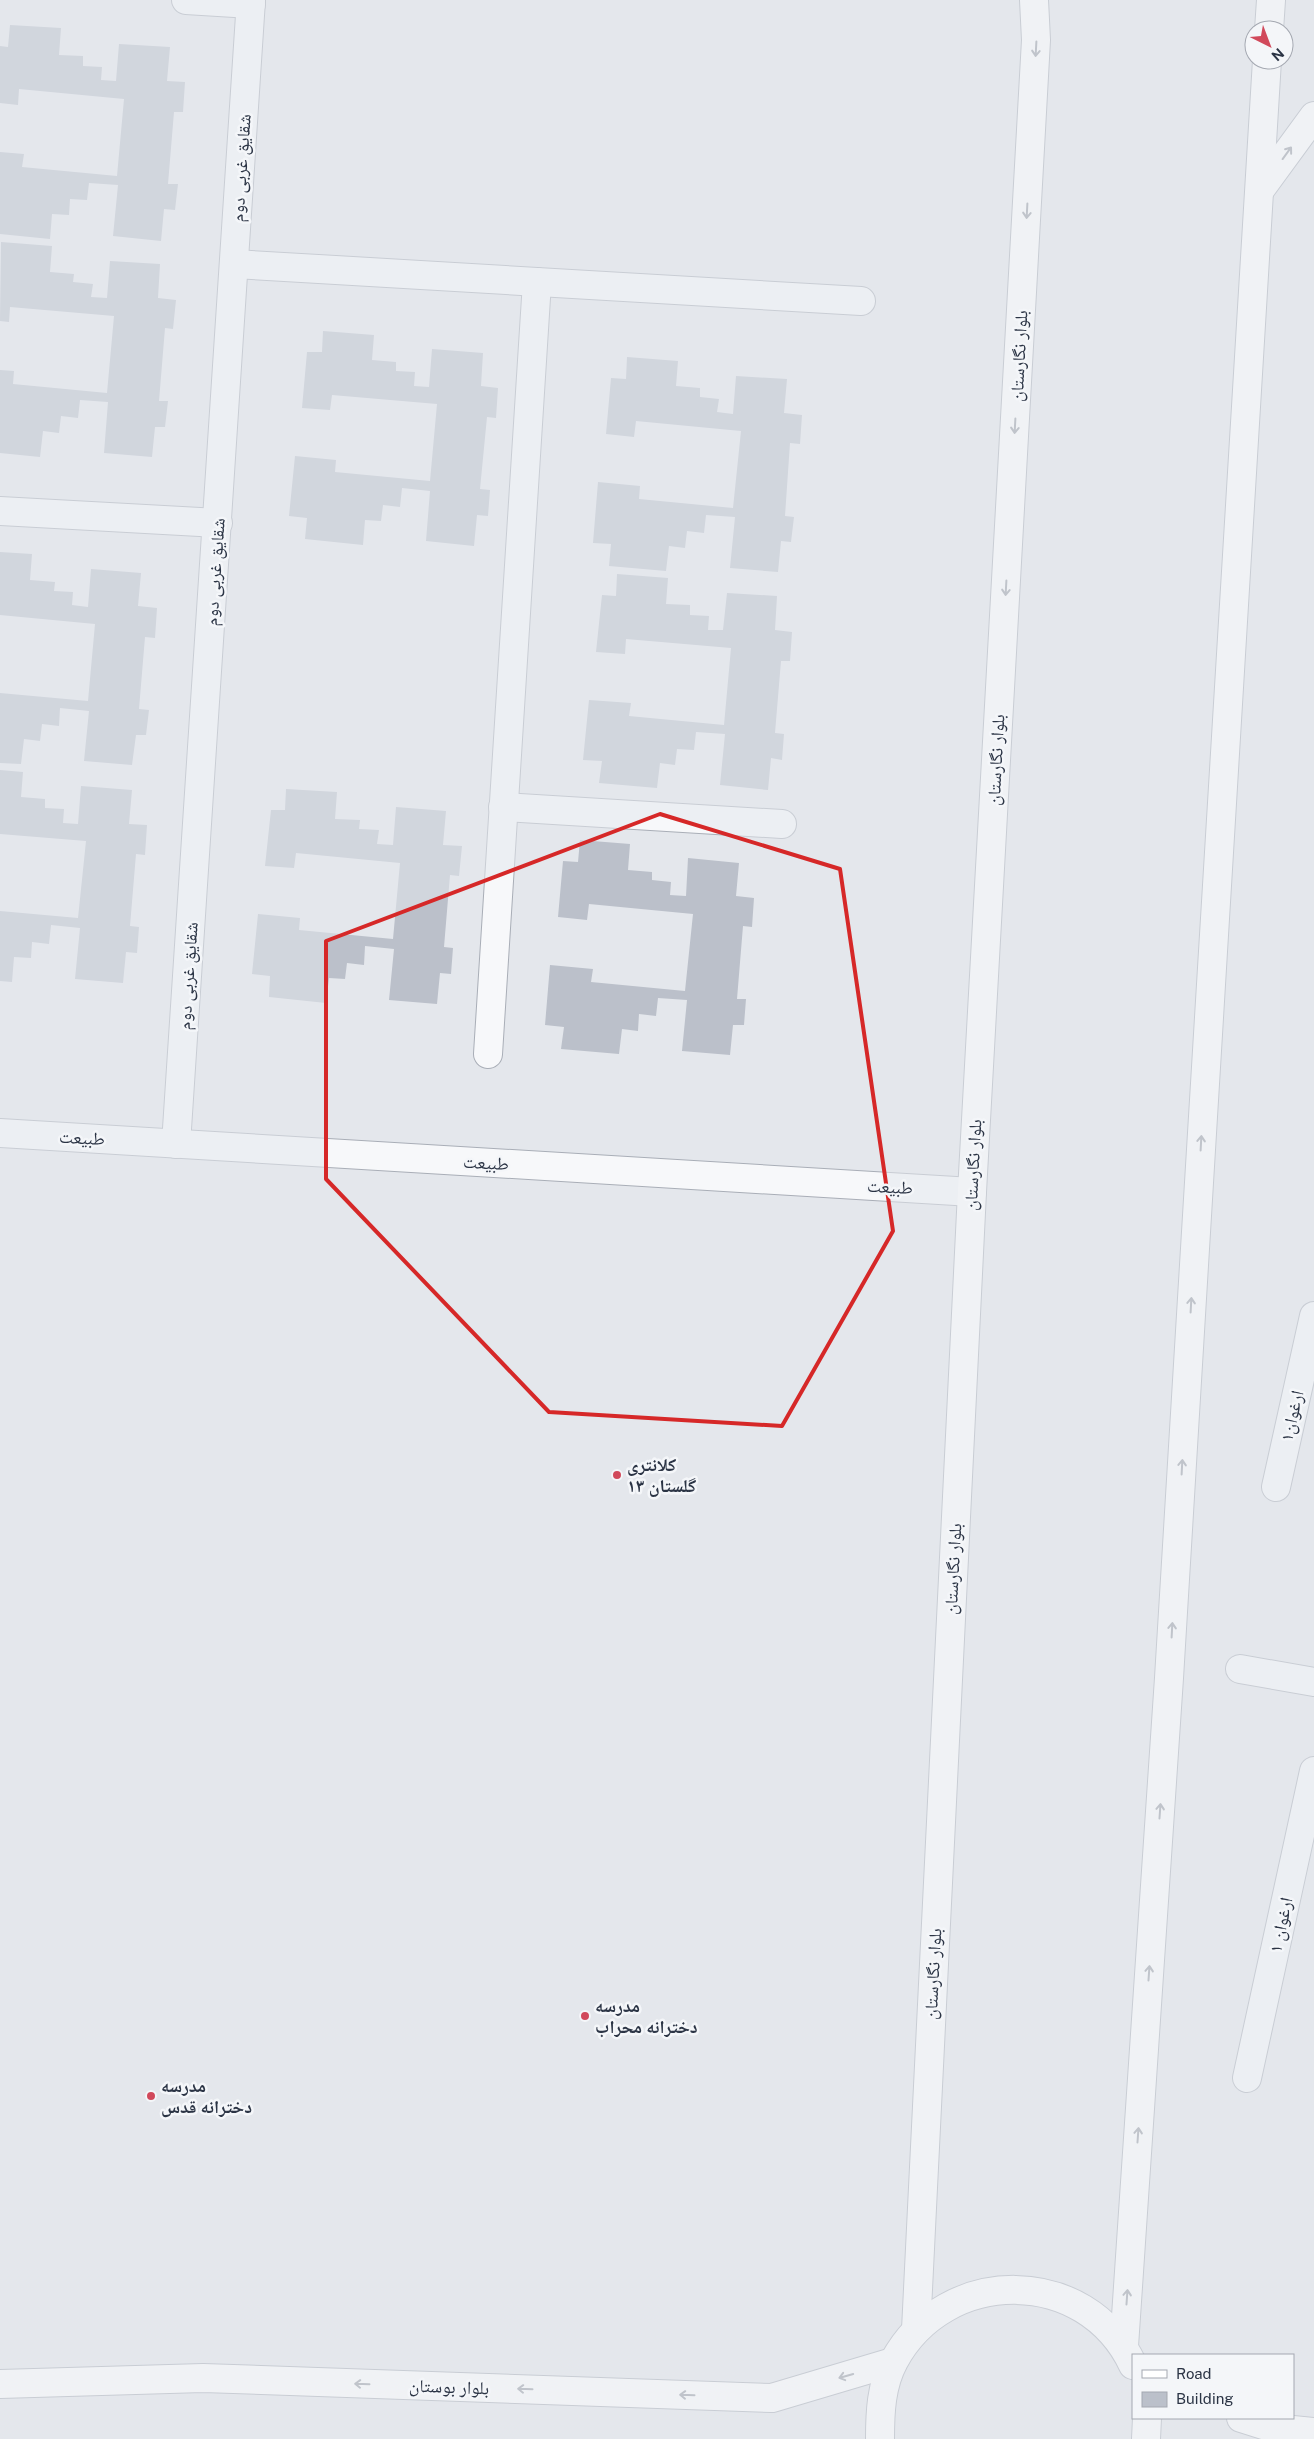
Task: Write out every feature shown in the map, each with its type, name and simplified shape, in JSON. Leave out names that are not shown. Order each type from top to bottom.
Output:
[{"type":"main road","name":"بلوار نگارستان","points":[[916,2330],[972,1192],[1036,40],[1034,0]]},
{"type":"main road","points":[[1270,20],[1271,0]]},
{"type":"main road","points":[[1128,2355],[1266,70]]},
{"type":"main road","points":[[1260,190],[1314,116]]},
{"type":"main road","points":[[880,2439],[880,2404],[893,2362],[916,2330],[947,2306],[984,2292],[1024,2289],[1062,2298],[1097,2318],[1128,2355]]},
{"type":"main road","name":"بلوار بوستان","points":[[0,2384],[203,2378],[772,2398],[893,2362]]},
{"type":"main road","points":[[1146,2439],[1147,2419]]},
{"type":"main road","points":[[1244,2419],[1273,2428],[1314,2432]]},
{"type":"street","points":[[186,0],[251,2]]},
{"type":"street","name":"شقایق غربی دوم","points":[[176,1144],[251,2]]},
{"type":"street","points":[[234,264],[861,301]]},
{"type":"street","points":[[488,1054],[537,282]]},
{"type":"street","points":[[0,511],[218,523]]},
{"type":"street","points":[[504,807],[782,824]]},
{"type":"street","name":"طبیعت","points":[[0,1133],[972,1192]]},
{"type":"street","name":"ارغوان۱","points":[[1276,1487],[1314,1316]]},
{"type":"street","points":[[1240,1669],[1314,1682]]},
{"type":"street","name":"ارغوان ۱","points":[[1247,2078],[1314,1771]]},
{"type":"highlighted area","points":[[660,814],[840,869],[893,1231],[782,1426],[549,1412],[326,1179],[326,941]]},
{"type":"building","points":[[10,25],[61,28],[59,55],[83,56],[83,66],[102,67],[101,80],[116,81],[119,44],[170,47],[167,81],[185,82],[183,112],[174,112],[168,184],[178,184],[175,210],[164,209],[161,241],[113,236],[118,185],[89,183],[87,200],[70,199],[69,215],[52,214],[50,239],[0,234],[0,152],[24,154],[22,167],[117,176],[124,99],[19,89],[18,105],[0,103],[0,46],[8,47]]},
{"type":"building","points":[[1,242],[52,246],[50,272],[74,274],[73,282],[93,284],[91,297],[107,298],[110,261],[160,264],[158,298],[176,300],[173,329],[165,328],[159,401],[168,401],[165,427],[155,427],[152,457],[104,453],[108,402],[80,400],[78,418],[61,416],[59,433],[43,431],[40,457],[0,453],[0,370],[14,371],[13,384],[107,393],[114,316],[10,307],[9,322],[0,321]]},
{"type":"building","points":[[323,331],[374,335],[372,360],[396,362],[396,371],[415,372],[414,386],[429,387],[432,349],[483,353],[481,386],[498,388],[496,418],[487,417],[480,489],[490,490],[488,516],[477,515],[474,546],[426,541],[430,491],[402,488],[400,507],[383,505],[381,521],[365,520],[363,545],[305,539],[307,518],[289,516],[295,456],[336,460],[335,472],[430,481],[437,404],[332,395],[330,410],[302,408],[307,352],[322,352]]},
{"type":"building","points":[[627,357],[678,361],[676,386],[700,388],[700,397],[719,399],[717,412],[733,414],[736,376],[787,379],[784,413],[802,415],[800,444],[790,443],[785,516],[794,517],[791,542],[781,541],[778,572],[730,568],[735,517],[706,515],[704,533],[687,531],[685,548],[669,546],[666,571],[609,566],[611,544],[593,543],[598,482],[640,486],[639,499],[733,508],[741,431],[636,421],[634,437],[606,434],[611,378],[626,379]]},
{"type":"building","points":[[0,552],[32,554],[30,580],[55,582],[54,591],[73,592],[72,605],[88,607],[91,569],[141,573],[138,606],[157,608],[155,638],[145,637],[139,709],[149,710],[146,735],[136,735],[132,765],[84,761],[89,711],[60,708],[59,726],[42,724],[40,741],[24,739],[21,764],[0,763],[0,693],[88,701],[95,624],[0,615]]},
{"type":"building","points":[[617,574],[668,578],[666,604],[690,605],[690,615],[709,616],[708,630],[723,630],[727,593],[777,596],[775,630],[792,632],[790,661],[781,661],[775,733],[784,734],[782,760],[771,758],[768,790],[720,785],[725,734],[696,732],[694,750],[677,749],[675,765],[660,763],[657,788],[599,783],[602,761],[583,760],[589,700],[631,703],[629,716],[724,725],[731,648],[626,639],[625,654],[596,652],[602,595],[616,596]]},
{"type":"building","points":[[0,770],[23,772],[21,797],[45,799],[45,808],[64,809],[63,823],[78,824],[81,786],[132,790],[129,824],[147,825],[145,855],[136,854],[130,926],[139,927],[137,953],[126,952],[123,983],[75,979],[80,928],[51,925],[49,944],[32,942],[31,958],[14,957],[12,982],[0,981],[0,911],[78,918],[86,841],[0,834]]},
{"type":"building","points":[[286,789],[337,792],[335,819],[360,820],[359,829],[379,830],[377,844],[393,845],[396,807],[446,811],[443,845],[462,846],[459,876],[450,875],[444,947],[453,948],[451,974],[440,973],[437,1004],[389,1000],[394,949],[365,946],[364,965],[347,963],[345,979],[329,978],[326,1003],[269,997],[270,976],[252,974],[258,914],[300,918],[299,930],[393,939],[400,863],[296,853],[294,868],[265,866],[271,810],[285,810]]},
{"type":"building","points":[[580,840],[630,844],[628,870],[652,872],[652,880],[671,882],[670,895],[686,896],[688,858],[739,863],[736,896],[754,898],[752,927],[743,926],[737,999],[746,999],[744,1025],[733,1025],[730,1055],[682,1051],[687,1000],[658,998],[656,1016],[639,1014],[638,1031],[622,1029],[619,1054],[561,1049],[564,1027],[545,1025],[550,965],[593,969],[591,982],[685,991],[693,914],[589,904],[587,920],[558,917],[563,861],[578,862]]},
{"type":"place","name":"کلانتری ۱۳ گلستان","points":[[617,1475]]},
{"type":"place","name":"مدرسه دخترانه محراب","points":[[585,2016]]},
{"type":"place","name":"مدرسه دخترانه قدس","points":[[151,2096]]}]
